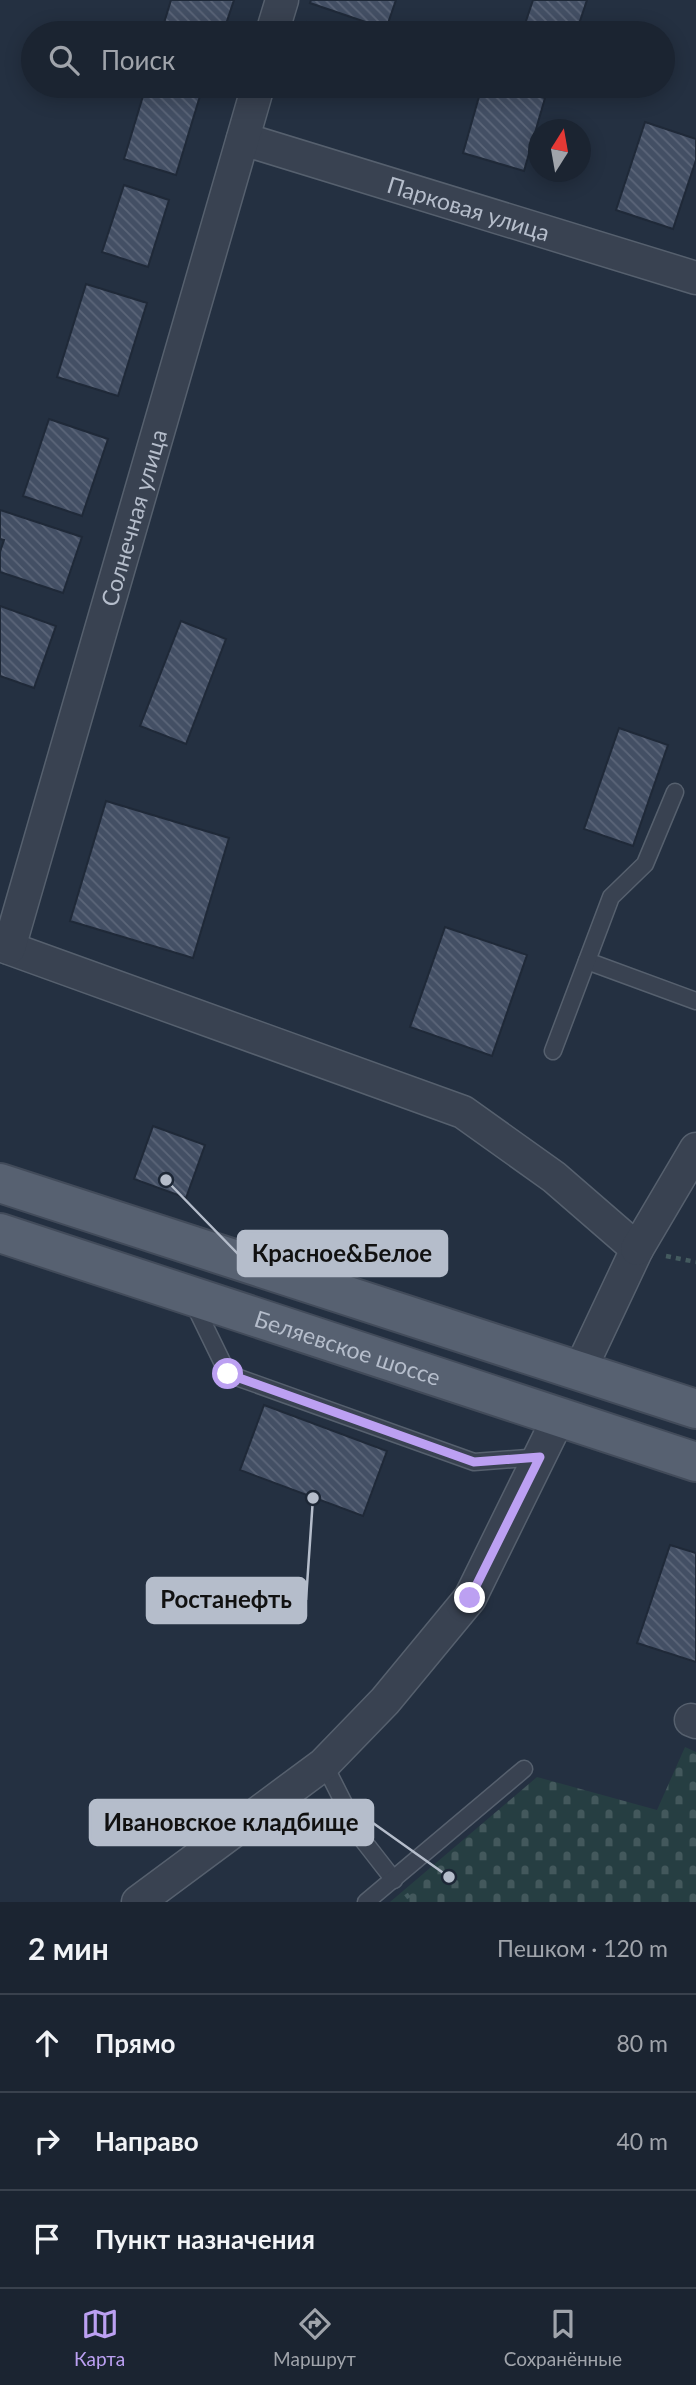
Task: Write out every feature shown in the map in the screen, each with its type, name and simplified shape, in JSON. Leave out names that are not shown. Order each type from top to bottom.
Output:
[{"type":"main road","points":[[0,1184],[696,1409]]},
{"type":"main road","name":"Беляевское шоссе","points":[[0,1233],[696,1462]]},
{"type":"street","points":[[276,21],[282,0]]},
{"type":"street","name":"Солнечная улица","points":[[5,946],[255,98]]},
{"type":"street","name":"Парковая улица","points":[[243,139],[696,278]]},
{"type":"street","points":[[5,946],[463,1112],[554,1177],[637,1250]]},
{"type":"street","points":[[580,1370],[637,1250],[696,1149]]},
{"type":"street","points":[[138,1902],[324,1764],[385,1701],[470,1598],[559,1417]]},
{"type":"lane","points":[[553,1051],[611,897],[645,864],[675,792]]},
{"type":"lane","points":[[587,961],[696,1001]]},
{"type":"lane","points":[[190,1295],[228,1374],[474,1462],[540,1457]]},
{"type":"lane","points":[[324,1764],[362,1839],[394,1880]]},
{"type":"lane","points":[[366,1902],[524,1769]]},
{"type":"green space","points":[[685,1747],[696,1752],[696,1902],[390,1902],[537,1777],[657,1810]]},
{"type":"building","points":[[171,0],[234,0],[227,21],[165,21]]},
{"type":"building","points":[[311,0],[396,0],[389,21],[363,21],[310,3]]},
{"type":"building","points":[[533,0],[587,0],[580,21],[526,21]]},
{"type":"building","points":[[142,98],[199,98],[176,175],[124,159]]},
{"type":"building","points":[[479,98],[545,98],[539,119],[528,119],[528,157],[524,171],[463,153]]},
{"type":"building","points":[[645,122],[696,139],[696,160],[673,229],[616,210]]},
{"type":"building","points":[[124,185],[169,200],[148,267],[102,252]]},
{"type":"building","points":[[86,284],[147,303],[118,396],[57,377]]},
{"type":"building","points":[[49,419],[108,439],[82,516],[23,496]]},
{"type":"building","points":[[0,510],[82,537],[63,593],[0,572],[0,552],[4,540],[0,539]]},
{"type":"building","points":[[0,606],[56,626],[34,688],[0,676]]},
{"type":"building","points":[[181,621],[226,639],[186,744],[140,726]]},
{"type":"building","points":[[619,728],[668,745],[633,846],[584,829]]},
{"type":"building","points":[[106,801],[229,838],[193,958],[70,921]]},
{"type":"building","points":[[445,927],[527,955],[492,1056],[410,1027]]},
{"type":"building","points":[[153,1126],[205,1145],[186,1198],[134,1179]]},
{"type":"building","points":[[264,1405],[387,1451],[363,1516],[240,1470]]},
{"type":"building","points":[[670,1545],[696,1553],[696,1662],[637,1643]]},
{"type":"place","name":"Красное&Белое","points":[[166,1180]]},
{"type":"place","name":"Ростанефть","points":[[313,1498]]},
{"type":"place","name":"Ивановское кладбище","points":[[449,1877]]},
{"type":"route","points":[[228,1374],[474,1462],[540,1457],[470,1598]]}]
